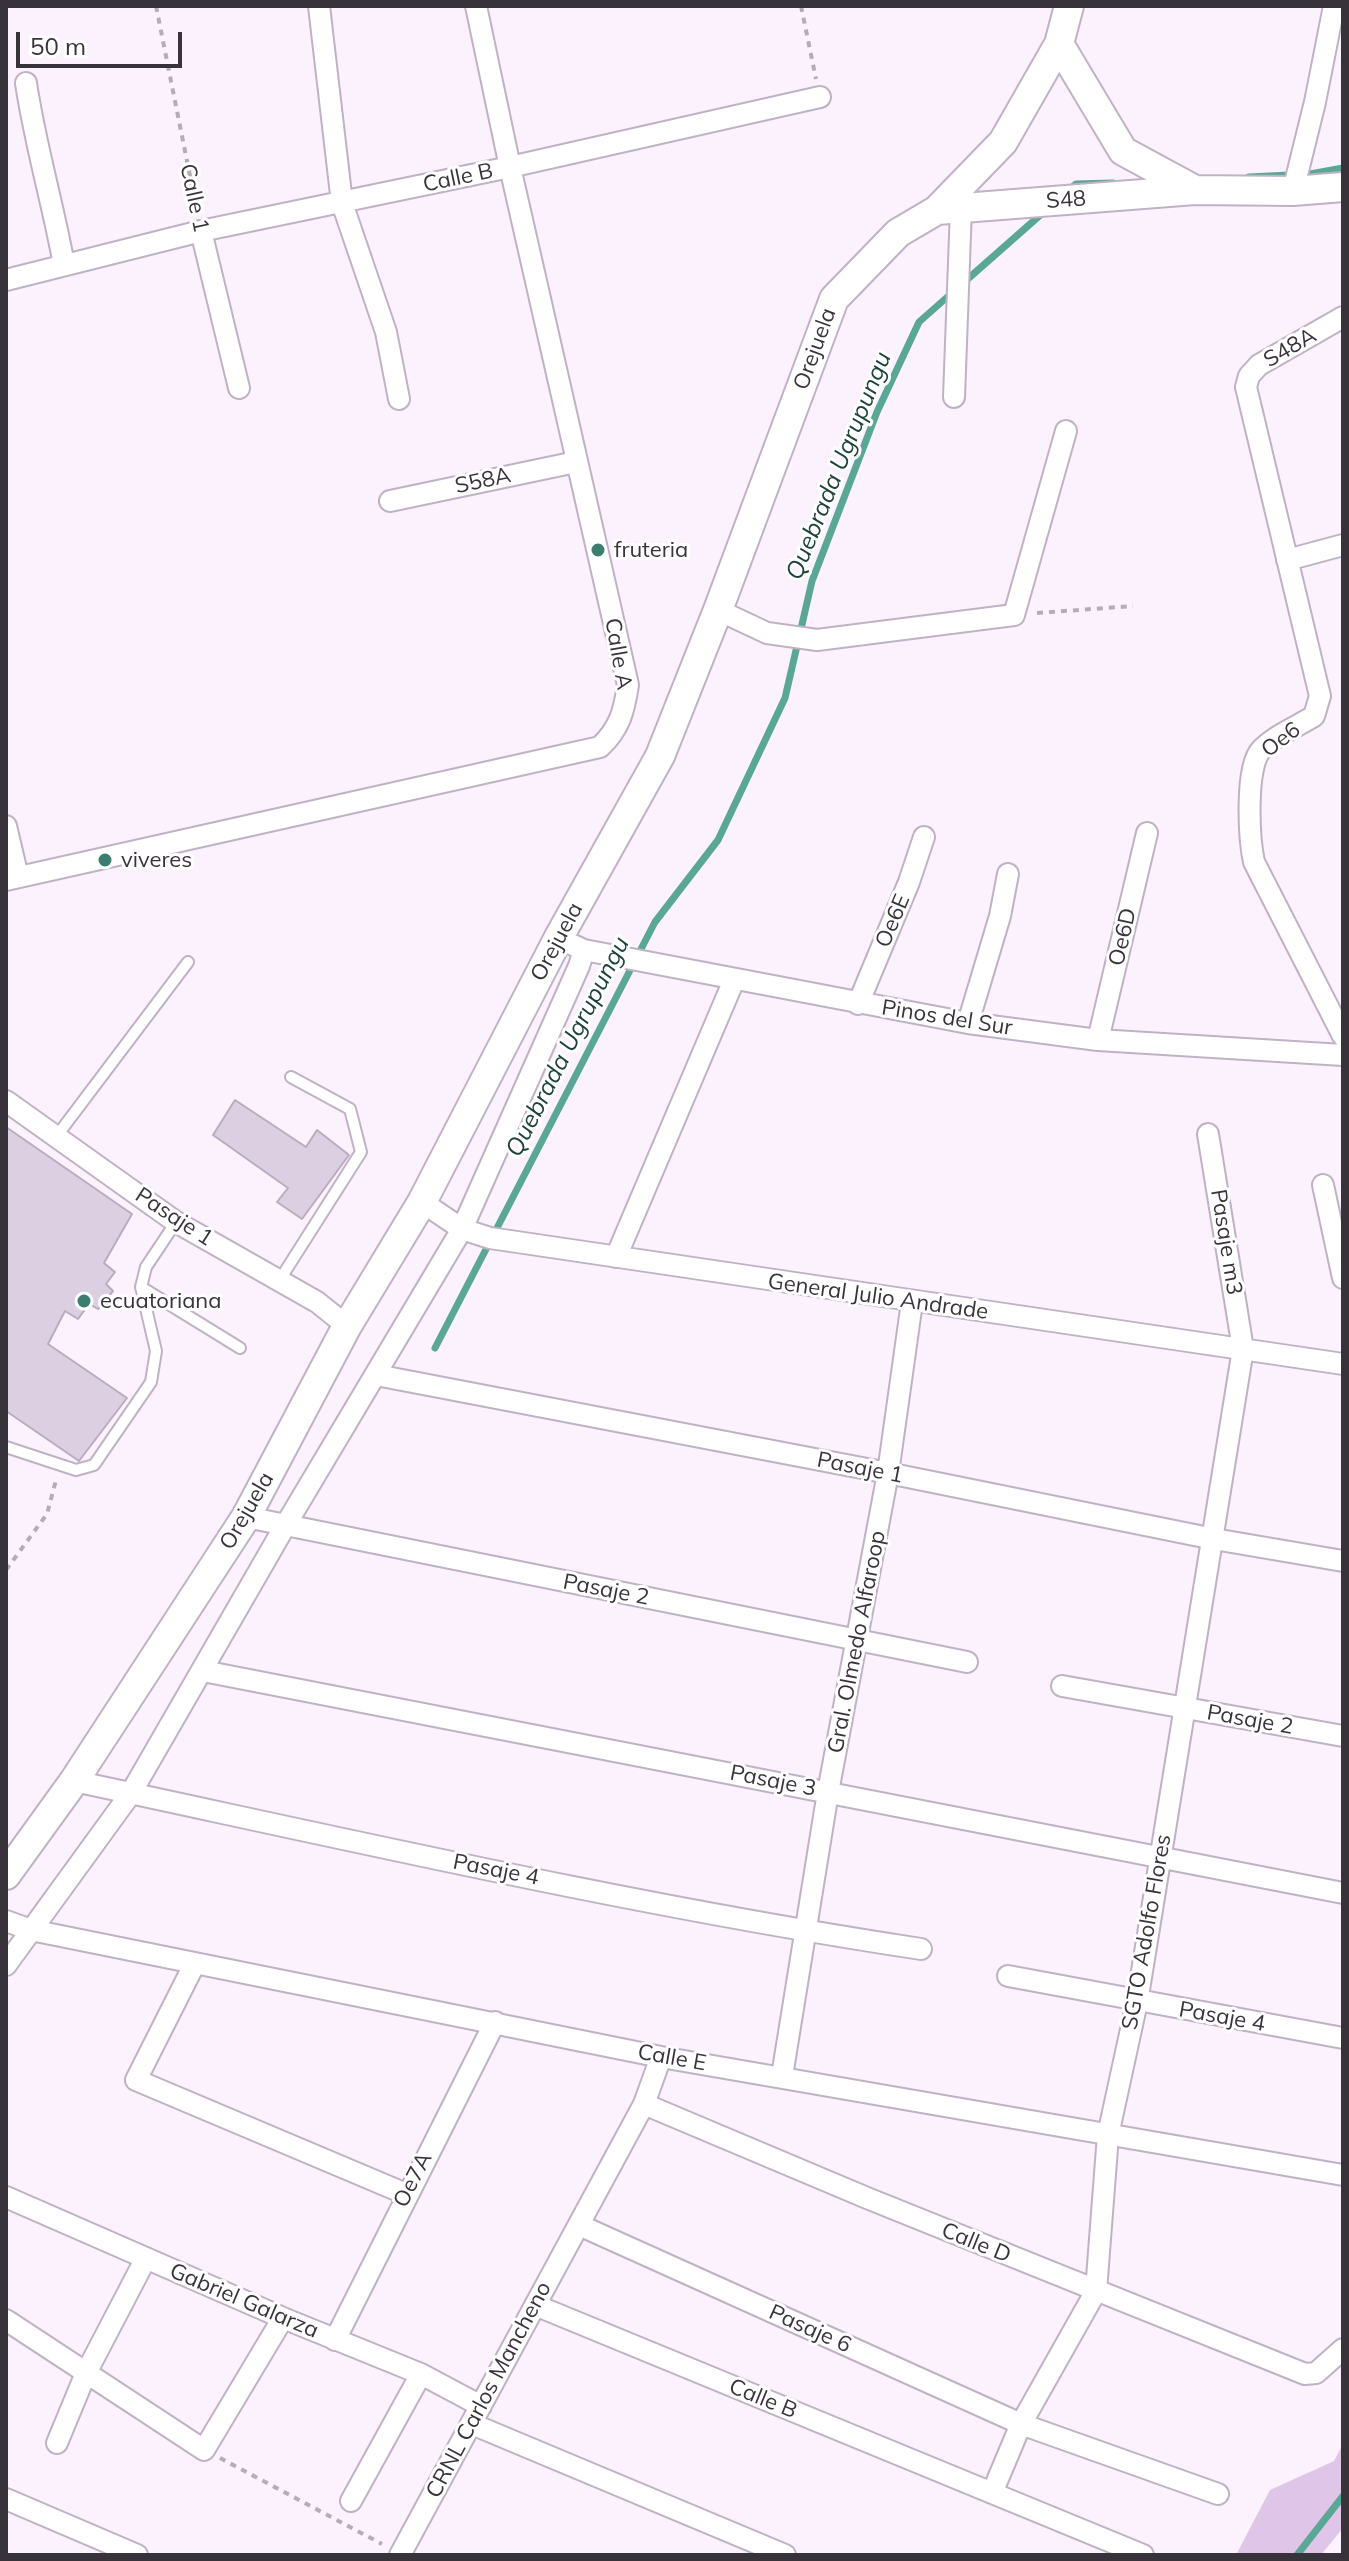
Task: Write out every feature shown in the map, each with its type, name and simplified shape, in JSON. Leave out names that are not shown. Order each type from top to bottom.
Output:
[{"type":"street","points":[[319,6],[342,203],[386,332],[399,399]]},
{"type":"street","name":"Calle A","points":[[12,879],[600,747],[614,733],[624,714],[628,685],[476,6]]},
{"type":"street","name":"Orejuela","points":[[6,1875],[74,1781],[246,1517],[347,1326],[422,1202],[559,937],[660,756],[834,299],[898,233],[949,209],[1003,142],[1059,44],[1069,6]]},
{"type":"street","points":[[1293,191],[1315,102],[1333,6],[1343,9]]},
{"type":"street","points":[[1059,44],[1123,151],[1195,190]]},
{"type":"street","points":[[26,83],[30,114],[52,197],[64,265]]},
{"type":"street","name":"Calle B","points":[[6,280],[201,231],[510,167],[820,97]]},
{"type":"street","name":"S48","points":[[949,209],[1195,190],[1293,191],[1343,187]]},
{"type":"street","points":[[949,209],[954,397]]},
{"type":"street","name":"Calle 1","points":[[201,231],[239,388]]},
{"type":"street","name":"S48A","points":[[1246,387],[1249,376],[1259,365],[1343,317]]},
{"type":"street","name":"Oe6","points":[[1246,387],[1320,696],[1314,716],[1262,749],[1255,759],[1251,846],[1254,862],[1343,1040]]},
{"type":"street","points":[[718,610],[767,633],[817,640],[1014,615],[1066,431]]},
{"type":"street","name":"S58A","points":[[390,501],[576,462]]},
{"type":"street","points":[[1287,560],[1343,545]]},
{"type":"street","points":[[6,826],[12,879]]},
{"type":"street","name":"Oe6D","points":[[1098,1040],[1147,833]]},
{"type":"street","name":"Oe6E","points":[[858,1004],[909,882],[924,837]]},
{"type":"street","points":[[968,1023],[1000,916],[1008,874]]},
{"type":"street","name":"Pinos del Sur","points":[[559,937],[584,950],[968,1023],[1098,1040],[1343,1040]]},
{"type":"street","points":[[6,1965],[131,1793],[462,1229],[584,950]]},
{"type":"street","points":[[616,1257],[734,980]]},
{"type":"street","name":"Pasaje 1","points":[[6,1101],[176,1222],[317,1302],[347,1326]]},
{"type":"street","name":"Pasaje m3","points":[[1208,1134],[1243,1349]]},
{"type":"street","points":[[1323,1185],[1343,1278]]},
{"type":"street","name":"General Julio Andrade","points":[[422,1202],[462,1229],[490,1238],[1343,1364]]},
{"type":"street","name":"Gral. Olmedo Alfaroop","points":[[782,2076],[828,1792],[888,1473],[912,1302]]},
{"type":"street","name":"SGTO Adolfo Flores","points":[[992,2493],[1021,2424],[1096,2291],[1108,2135],[1137,2002],[1243,1349]]},
{"type":"street","name":"Pasaje 1","points":[[376,1375],[1214,1539],[1343,1561]]},
{"type":"street","name":"Pasaje 2","points":[[246,1517],[967,1662]]},
{"type":"street","name":"Pasaje 3","points":[[203,1671],[1343,1893]]},
{"type":"street","name":"Pasaje 2","points":[[1062,1686],[1343,1736]]},
{"type":"street","name":"Pasaje 4","points":[[74,1781],[806,1932],[921,1949]]},
{"type":"street","name":"Calle E","points":[[6,1921],[31,1930],[661,2057],[1343,2175]]},
{"type":"street","points":[[195,1963],[136,2080],[406,2194]]},
{"type":"street","name":"Pasaje 4","points":[[1008,1976],[1343,2038]]},
{"type":"street","name":"Oe7A","points":[[335,2340],[495,2022]]},
{"type":"street","points":[[579,2225],[644,2104],[661,2057]]},
{"type":"street","name":"Calle D","points":[[644,2104],[1096,2291],[1311,2375],[1343,2349]]},
{"type":"street","name":"Gabriel Galarza","points":[[6,2197],[283,2318],[421,2374],[477,2415],[772,2552]]},
{"type":"street","name":"CRNL Carlos Mancheno","points":[[402,2554],[579,2225]]},
{"type":"street","name":"Pasaje 6","points":[[579,2225],[1021,2424],[1218,2494]]},
{"type":"street","points":[[57,2443],[86,2373],[146,2258]]},
{"type":"street","name":"Calle B","points":[[535,2305],[1143,2555]]},
{"type":"street","points":[[6,2320],[204,2450],[283,2318]]},
{"type":"street","points":[[351,2501],[421,2374]]},
{"type":"street","points":[[6,2499],[137,2555]]},
{"type":"lane","points":[[56,1137],[188,962]]},
{"type":"lane","points":[[279,1281],[361,1152],[350,1109],[291,1077]]},
{"type":"lane","points":[[6,1447],[76,1470],[94,1465],[151,1382],[156,1351],[141,1287],[146,1267],[176,1222]]},
{"type":"lane","points":[[141,1287],[240,1348]]},
{"type":"path","name":"Calle 1","points":[[156,6],[201,231]]},
{"type":"path","points":[[801,6],[820,97]]},
{"type":"path","points":[[1014,615],[1133,606]]},
{"type":"path","points":[[6,1570],[47,1514],[60,1466]]},
{"type":"path","points":[[204,2450],[402,2554]]},
{"type":"shaded area","points":[[1343,2444],[1343,2528],[1321,2555],[1236,2555],[1270,2490],[1334,2461]]},
{"type":"building","points":[[235,1100],[306,1147],[317,1130],[349,1155],[302,1219],[277,1202],[288,1188],[213,1135]]},
{"type":"building","points":[[6,1127],[132,1214],[104,1263],[115,1272],[106,1284],[113,1291],[98,1309],[89,1304],[78,1319],[65,1311],[48,1344],[127,1398],[79,1461],[6,1411]]},
{"type":"waterway","name":"Quebrada Ugrupungu","points":[[1249,177],[1310,174],[1343,168]]},
{"type":"waterway","name":"Quebrada Ugrupungu","points":[[1068,191],[1076,184],[1113,183]]},
{"type":"waterway","name":"Quebrada Ugrupungu","points":[[962,284],[1046,210]]},
{"type":"waterway","name":"Quebrada Ugrupungu","points":[[435,1348],[655,922],[718,840],[785,698],[812,581],[877,412],[919,322],[953,292]]},
{"type":"waterway","points":[[1297,2555],[1343,2496]]},
{"type":"place","name":"fruteria","points":[[598,550]]},
{"type":"place","name":"viveres","points":[[105,860]]},
{"type":"place","name":"ecuatoriana","points":[[84,1301]]}]
